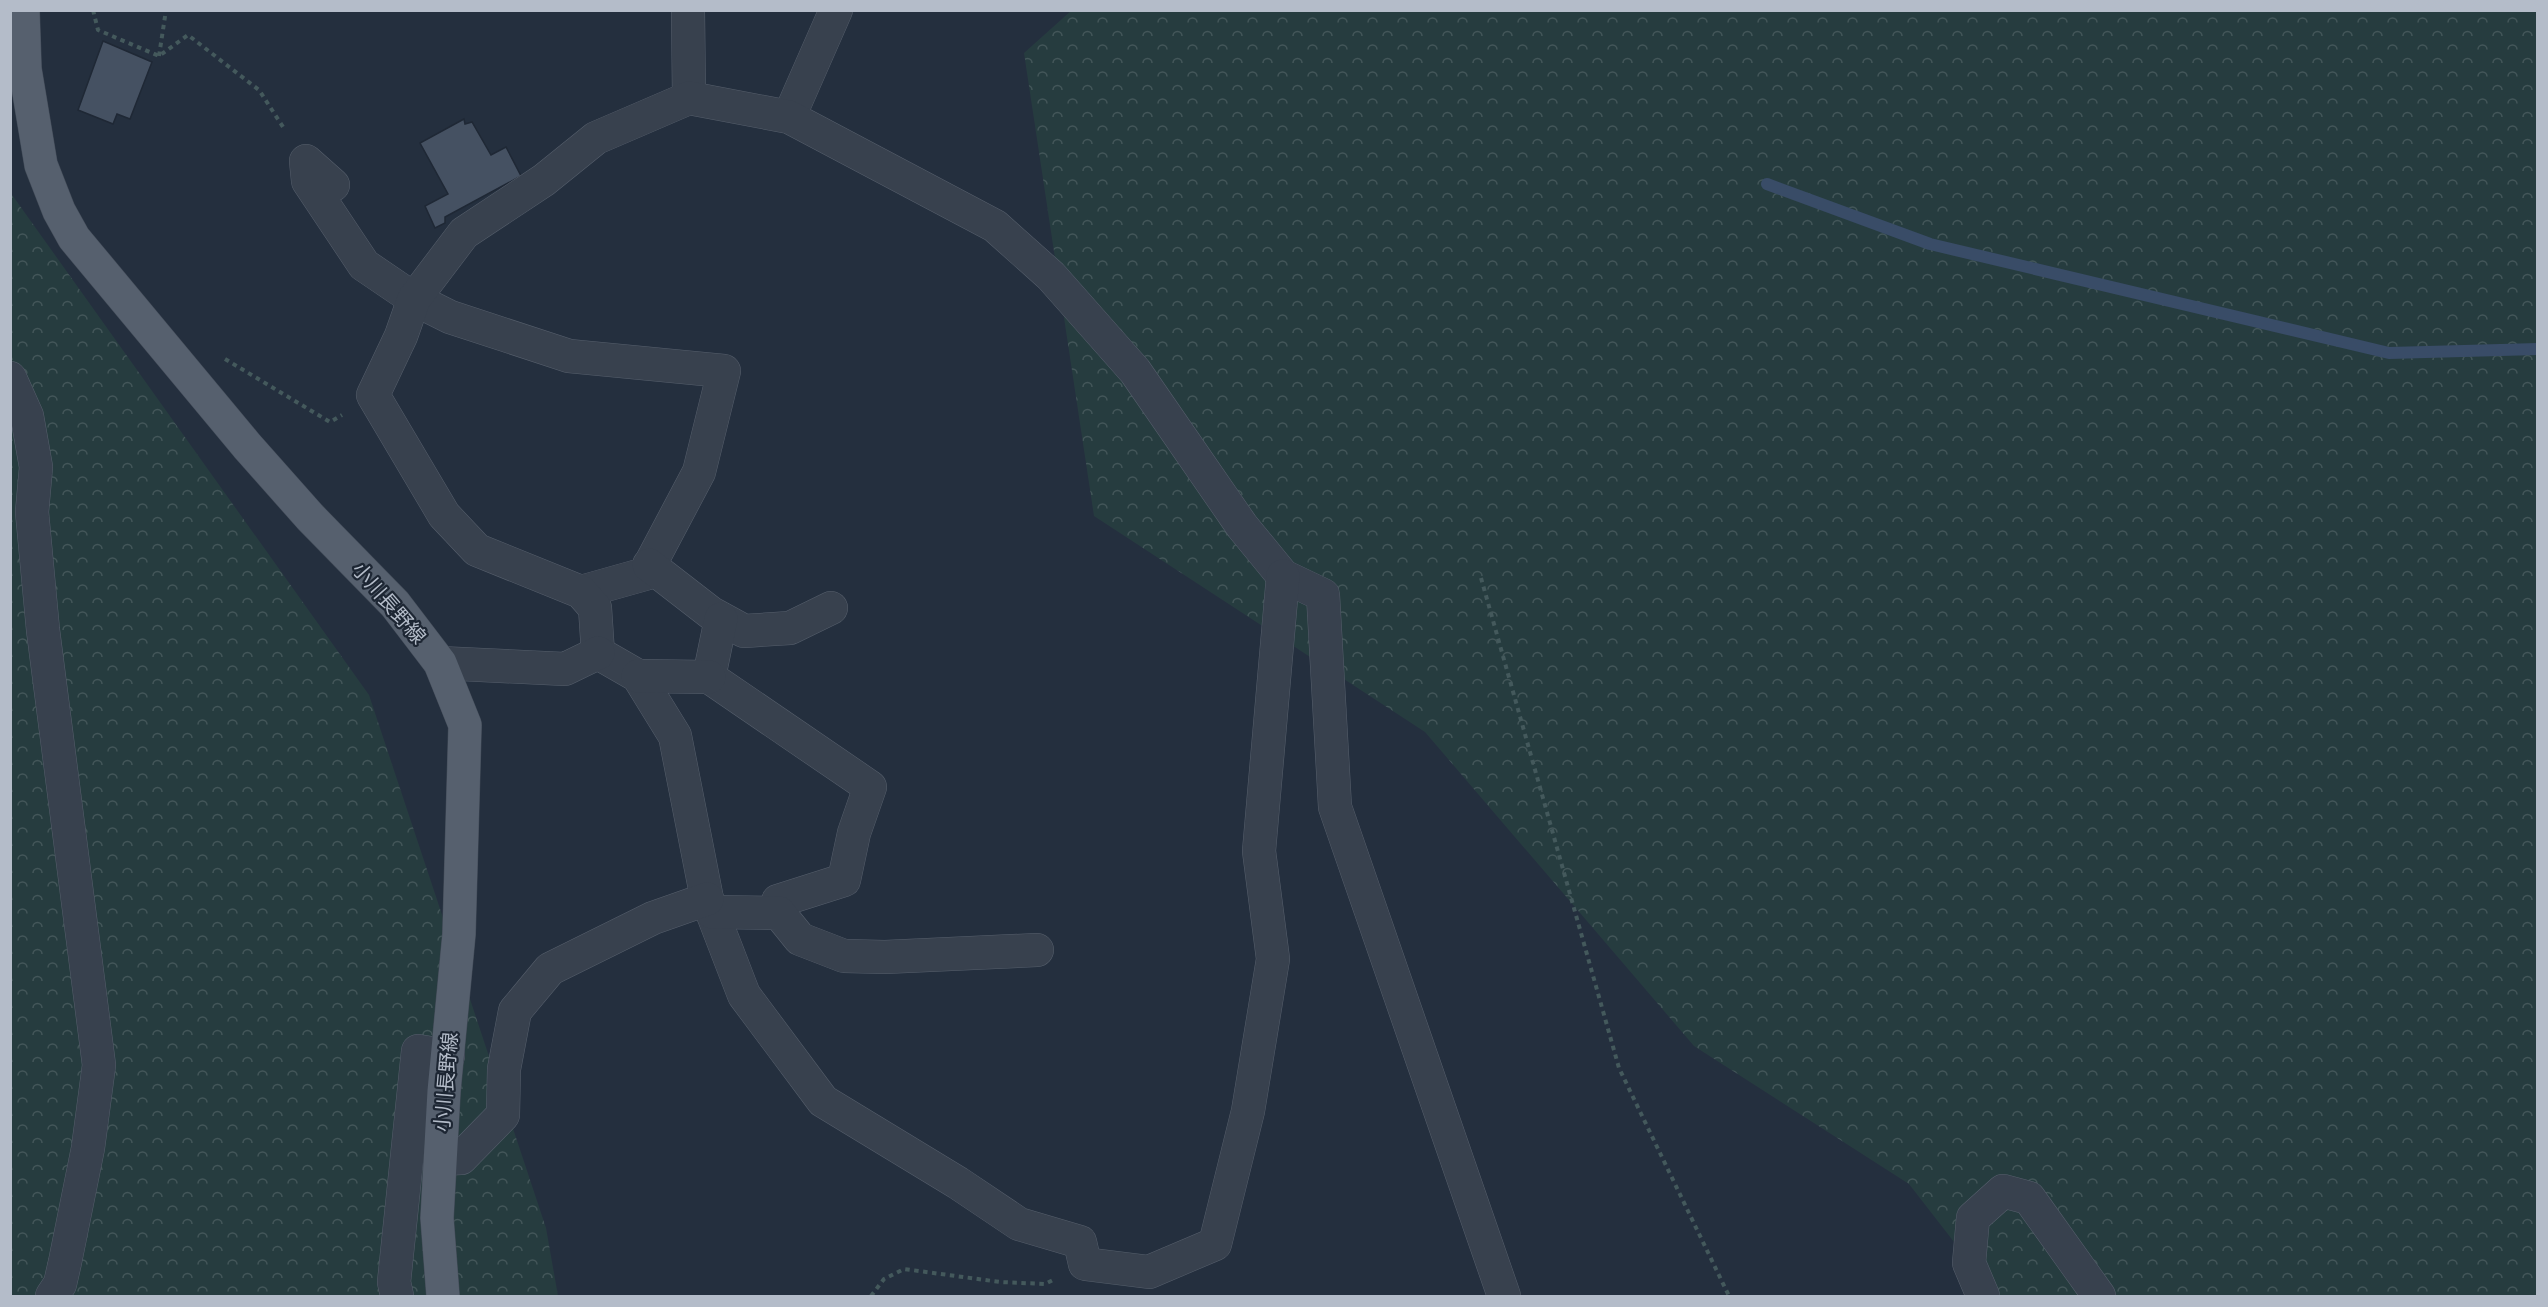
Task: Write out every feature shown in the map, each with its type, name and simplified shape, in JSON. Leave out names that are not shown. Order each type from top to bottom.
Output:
[{"type":"main road","name":"小川長野線","points":[[23,10],[25,69],[41,165],[59,211],[74,238],[247,446],[310,516],[395,604],[440,663],[465,725],[459,934],[437,1218],[442,1296]]},
{"type":"street","points":[[688,10],[688,98]]},
{"type":"street","points":[[789,117],[836,10]]},
{"type":"street","points":[[598,653],[595,608],[581,592],[477,550],[444,514],[373,395],[401,336],[414,299],[464,234],[544,180],[596,138],[688,98],[789,117],[995,226],[1051,276],[1136,371],[1242,526],[1283,576],[1323,595],[1335,807],[1504,1296]]},
{"type":"street","points":[[306,161],[333,185]]},
{"type":"street","points":[[306,161],[308,181],[364,265],[414,299],[450,317],[569,356],[724,371],[699,472],[645,574],[581,592]]},
{"type":"street","points":[[10,378],[27,416],[36,467],[32,512],[44,630],[99,1065],[88,1148],[65,1262],[60,1284],[52,1296]]},
{"type":"street","points":[[649,565],[721,619],[744,631],[790,628],[831,608]]},
{"type":"street","points":[[598,653],[638,676],[675,736],[709,905],[744,995],[823,1101],[958,1183],[1019,1224],[1080,1242],[1085,1264],[1149,1272],[1215,1244],[1248,1111],[1273,958],[1259,851],[1283,576]]},
{"type":"street","points":[[710,677],[721,619]]},
{"type":"street","points":[[440,663],[565,669],[598,653]]},
{"type":"street","points":[[638,676],[710,677],[870,787],[854,833],[844,880],[778,901],[778,913],[800,939],[844,956],[885,957],[1037,950]]},
{"type":"street","points":[[440,1159],[461,1158],[503,1115],[504,1069],[515,1011],[550,969],[653,918],[709,905],[778,913]]},
{"type":"street","points":[[397,1296],[394,1282],[418,1052],[448,1056]]},
{"type":"street","points":[[1983,1296],[1969,1263],[1973,1218],[2003,1191],[2029,1198],[2099,1296]]},
{"type":"path","points":[[93,10],[98,30],[159,56]]},
{"type":"path","points":[[159,56],[166,10]]},
{"type":"path","points":[[159,56],[188,35],[259,90],[306,161]]},
{"type":"path","points":[[220,356],[330,422],[373,395]]},
{"type":"path","points":[[1481,578],[1619,1068],[1729,1296]]},
{"type":"path","points":[[871,1296],[884,1279],[904,1269],[1000,1282],[1045,1284],[1085,1264]]},
{"type":"green space","points":[[1072,10],[2537,11],[2537,1296],[1996,1296],[1909,1184],[1694,1046],[1425,732],[1094,516],[1024,53]]},
{"type":"green space","points":[[10,192],[369,695],[546,1228],[558,1296],[11,1296]]},
{"type":"building","points":[[103,41],[152,62],[130,119],[117,114],[113,124],[78,110]]},
{"type":"building","points":[[464,119],[465,124],[472,122],[491,155],[506,147],[521,176],[445,217],[445,223],[435,228],[425,206],[448,194],[420,143]]},
{"type":"waterway","points":[[1767,184],[1930,244],[2389,353],[2538,349]]}]
